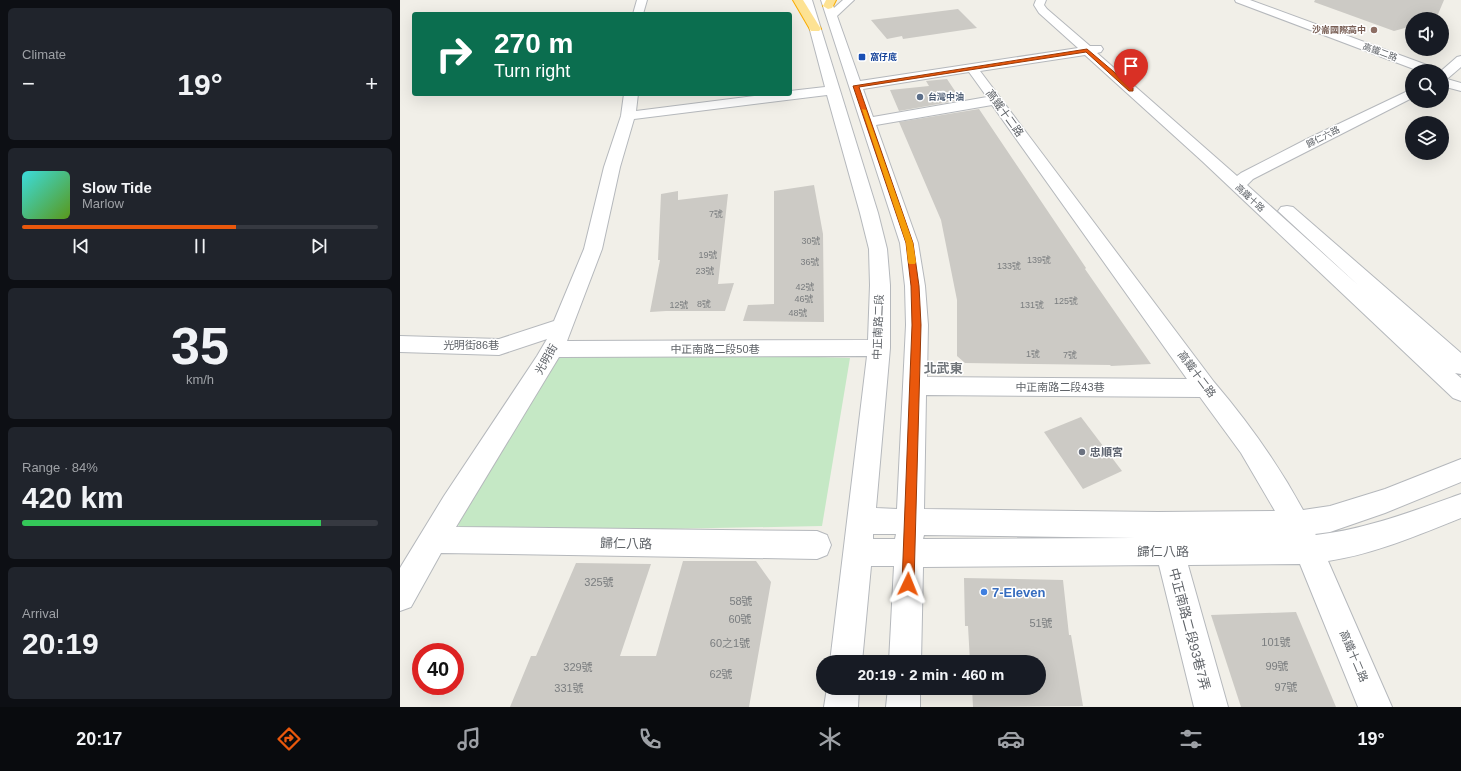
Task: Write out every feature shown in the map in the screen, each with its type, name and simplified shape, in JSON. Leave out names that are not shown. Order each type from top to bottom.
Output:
[{"type":"highway","points":[[798,0],[815,29]]},
{"type":"street","points":[[639,12],[642,0]]},
{"type":"street","name":"中正南路二段","points":[[807,0],[869,213],[878,249],[880,286],[879,348],[847,655]]},
{"type":"street","points":[[849,0],[829,6],[909,243],[915,286],[917,325],[905,655]]},
{"type":"street","name":"高鐵二路","points":[[1236,1],[1405,68]]},
{"type":"street","name":"高鐵二路","points":[[1236,1],[1412,64]]},
{"type":"street","name":"高鐵十路","points":[[1045,5],[1043,11],[1093,50],[1242,181],[1461,366]]},
{"type":"street","points":[[856,86],[1093,50]]},
{"type":"street","points":[[1449,71],[1461,60]]},
{"type":"street","name":"高鐵十二路","points":[[972,68],[1206,388],[1225,411],[1267,472],[1309,550],[1375,707]]},
{"type":"street","points":[[1449,78],[1461,81]]},
{"type":"street","points":[[1449,81],[1461,87]]},
{"type":"street","points":[[792,95],[832,90]]},
{"type":"street","name":"光明街","points":[[400,596],[552,349],[593,249],[612,167],[628,116],[631,96]]},
{"type":"street","points":[[628,116],[785,96]]},
{"type":"street","name":"歸仁六路","points":[[1242,181],[1312,142],[1405,96]]},
{"type":"street","points":[[868,122],[995,100]]},
{"type":"street","name":"高鐵十路","points":[[1242,181],[1461,392]]},
{"type":"street","name":"光明街86巷","points":[[400,344],[499,347],[562,326]]},
{"type":"street","name":"中正南路二段50巷","points":[[552,349],[879,348]]},
{"type":"street","name":"中正南路二段43巷","points":[[914,386],[1206,388]]},
{"type":"street","points":[[860,521],[1158,525],[1295,524],[1330,519],[1364,508],[1434,482],[1461,470]]},
{"type":"street","name":"歸仁八路","points":[[858,552],[909,553],[1309,550],[1345,545],[1379,536],[1461,506]]},
{"type":"street","name":"歸仁八路","points":[[434,540],[817,545]]},
{"type":"street","name":"中正南路二段93巷7弄","points":[[1170,551],[1211,707]]},
{"type":"street","points":[[842,707],[843,695]]},
{"type":"street","points":[[903,707],[904,695]]},
{"type":"green space","points":[[571,349],[850,358],[822,526],[460,533],[454,505],[545,362]]},
{"type":"building","points":[[1315,0],[1444,0],[1439,12],[1405,12],[1405,28],[1394,31],[1314,2]]},
{"type":"building","points":[[958,9],[977,28],[903,39],[902,36],[887,39],[871,20]]},
{"type":"building","points":[[947,79],[961,100],[899,111],[890,90],[929,86],[926,81]]},
{"type":"building","points":[[979,109],[1086,268],[1085,269],[1151,364],[1111,366],[965,363],[957,356],[957,300],[941,220],[899,122]]},
{"type":"building","points":[[814,185],[823,234],[824,322],[743,321],[748,305],[774,304],[774,191]]},
{"type":"building","points":[[678,191],[678,200],[728,194],[718,284],[734,283],[725,311],[650,312],[660,260],[658,260],[661,194]]},
{"type":"building","name":"忠順宮","points":[[1081,417],[1122,471],[1083,489],[1044,432]]},
{"type":"building","points":[[683,561],[756,561],[771,582],[749,707],[510,707],[531,656],[536,656],[576,563],[651,564],[620,656],[656,656]]},
{"type":"building","points":[[964,578],[1063,580],[1069,635],[1071,635],[1083,706],[973,707],[972,695],[1046,695],[1046,655],[970,655],[968,626],[965,626]]},
{"type":"building","points":[[1296,612],[1336,707],[1241,707],[1211,615]]},
{"type":"slow traffic","points":[[864,110],[909,243],[912,262]]},
{"type":"place","name":"沙崙國際高中","points":[[1374,30]]},
{"type":"place","name":"窩仔底","points":[[862,57]]},
{"type":"place","name":"台灣中油","points":[[920,97]]},
{"type":"place","name":"忠順宮","points":[[1082,452]]},
{"type":"place","name":"7-Eleven","points":[[984,592]]},
{"type":"district","name":"北武東","points":[[943,368]]},
{"type":"route","points":[[908,584],[917,325],[915,286],[909,243],[856,86],[1087,50],[1131,90]]}]
